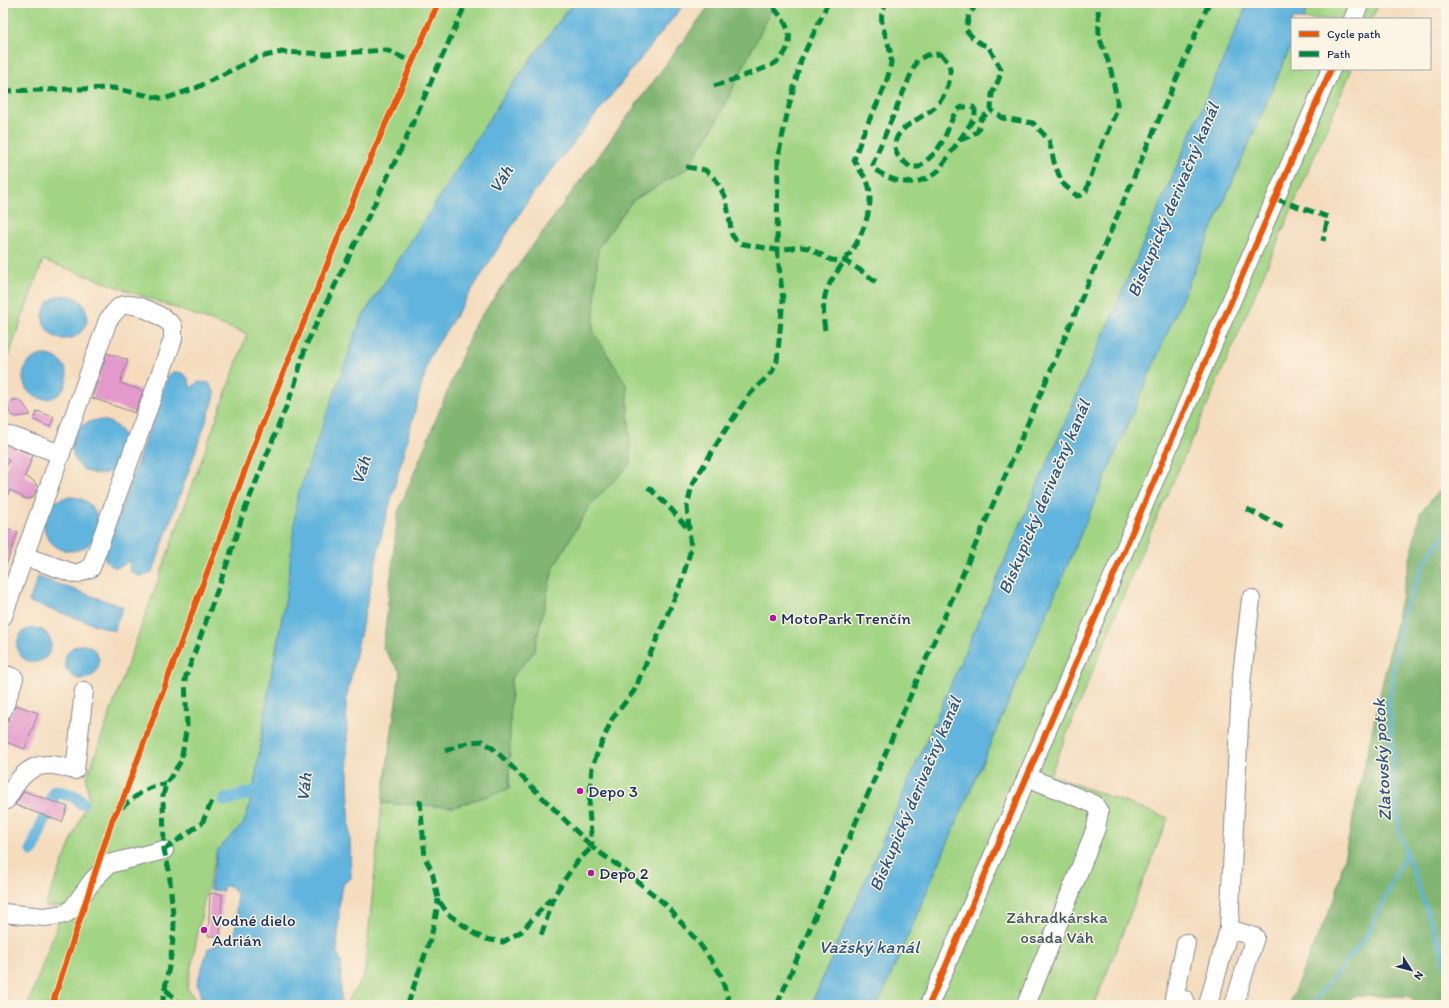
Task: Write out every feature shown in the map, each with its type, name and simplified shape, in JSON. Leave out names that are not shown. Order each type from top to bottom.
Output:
[{"type":"lane","points":[[1353,18],[1360,3]]},
{"type":"lane","points":[[929,1005],[1332,70]]},
{"type":"lane","points":[[3,616],[26,557],[108,320],[121,306],[128,305],[149,310],[166,319],[173,326],[173,339],[91,568],[76,574],[26,557]]},
{"type":"lane","points":[[11,436],[61,454]]},
{"type":"lane","points":[[1208,1005],[1230,929],[1241,684],[1251,599]]},
{"type":"lane","points":[[3,674],[14,678],[3,710]]},
{"type":"lane","points":[[3,800],[6,800],[16,782],[29,770],[46,765],[75,770],[84,691]]},
{"type":"lane","points":[[1026,1005],[1096,828],[1099,812],[1094,804],[1027,777]]},
{"type":"lane","points":[[3,913],[44,917],[65,914],[72,909],[93,880],[109,864],[164,850]]},
{"type":"lane","points":[[1230,929],[1255,937],[1234,1005]]},
{"type":"lane","points":[[1186,942],[1174,998],[1184,1000],[1186,1005]]},
{"type":"green space","points":[[3,3],[573,3],[508,90],[361,319],[287,591],[269,688],[253,793],[244,823],[216,852],[215,862],[205,897],[187,988],[199,1005],[28,1005],[64,906],[45,907],[89,797],[86,780],[247,334],[43,260],[3,372]]},
{"type":"green space","points":[[711,3],[775,3],[715,124],[686,169],[632,201],[598,248],[593,331],[627,386],[631,464],[590,505],[553,568],[534,652],[511,678],[509,789],[454,807],[382,803],[400,672],[383,648],[398,512],[475,324]]},
{"type":"green space","points":[[775,3],[1248,3],[811,1005],[345,1005],[364,976],[382,803],[454,807],[509,788],[511,678],[534,652],[553,568],[590,505],[631,464],[627,386],[593,331],[598,248],[632,201],[686,169],[715,124]]},
{"type":"green space","points":[[1309,3],[1379,3],[1372,18],[1303,18]]},
{"type":"green space","name":"Záhradkárska osada Váh","points":[[1291,45],[1291,70],[1352,70],[1210,399],[1139,558],[1050,775],[1168,818],[1094,1005],[878,1005]]},
{"type":"green space","points":[[1446,483],[1446,816],[1440,828],[1446,826],[1446,1005],[1418,1005],[1410,996],[1352,996],[1345,1005],[1288,1005],[1336,895],[1420,513]]},
{"type":"water","name":"Váh","points":[[573,3],[685,3],[531,196],[429,358],[382,533],[346,700],[351,878],[344,883],[340,896],[337,951],[341,961],[341,1005],[203,1005],[197,983],[208,949],[235,936],[237,894],[231,886],[223,886],[223,891],[210,890],[216,861],[216,852],[244,823],[253,793],[269,688],[287,591],[297,497],[361,319],[508,90]]},
{"type":"water","name":"Važský kanál","points":[[1248,3],[1309,3],[1303,18],[1291,18],[1291,45],[878,1005],[811,1005]]},
{"type":"water","points":[[61,295],[69,295],[81,301],[87,313],[87,321],[81,333],[69,339],[61,339],[49,333],[43,321],[43,313],[49,301]]},
{"type":"water","points":[[41,355],[49,355],[61,361],[67,373],[67,381],[61,393],[49,399],[41,399],[29,393],[23,381],[23,373],[29,361]]},
{"type":"water","points":[[173,372],[186,376],[190,389],[198,382],[209,383],[215,393],[154,568],[151,573],[140,577],[130,571],[129,560],[122,566],[115,567],[108,564],[104,556],[168,376]]},
{"type":"water","points":[[94,420],[104,420],[114,424],[122,432],[126,442],[126,452],[122,462],[114,470],[104,474],[94,474],[84,470],[76,462],[72,452],[72,442],[76,432],[84,424]]},
{"type":"water","points":[[66,497],[76,497],[86,501],[94,509],[98,519],[98,529],[94,539],[86,547],[76,551],[66,551],[56,547],[48,539],[44,529],[44,519],[48,509],[56,501]]},
{"type":"water","points":[[38,577],[123,607],[114,631],[29,602]]},
{"type":"water","points":[[31,628],[37,628],[41,629],[48,635],[51,645],[50,652],[44,659],[37,662],[31,662],[27,661],[20,655],[17,648],[17,642],[18,638],[24,631]]},
{"type":"water","points":[[79,645],[85,645],[89,646],[96,652],[99,662],[98,669],[92,676],[85,679],[79,679],[75,678],[68,672],[65,665],[65,659],[66,655],[72,648]]},
{"type":"building","points":[[107,353],[128,360],[120,383],[143,391],[135,413],[92,398]]},
{"type":"building","points":[[13,400],[18,400],[23,403],[31,415],[16,417],[11,415],[8,407]]},
{"type":"building","points":[[37,411],[54,417],[50,427],[34,420]]},
{"type":"building","points":[[3,443],[33,455],[25,476],[35,482],[37,489],[32,498],[26,499],[10,490],[3,505],[3,475],[9,460],[3,457]]},
{"type":"building","points":[[3,527],[18,532],[4,571],[3,571]]},
{"type":"building","points":[[16,705],[38,713],[25,749],[3,741],[3,730]]},
{"type":"building","points":[[24,791],[68,807],[62,822],[15,805]]},
{"type":"building","points":[[210,893],[222,894],[220,936],[208,936]]},
{"type":"waterway","name":"Zlatovský potok","points":[[1446,534],[1426,560],[1403,612],[1389,701],[1399,831],[1442,953],[1446,972]]},
{"type":"waterway","points":[[225,800],[269,788]]},
{"type":"waterway","points":[[32,850],[55,791],[74,796],[82,803]]},
{"type":"waterway","name":"Zlatovský potok","points":[[1311,1005],[1367,936],[1407,851]]},
{"type":"marked path","points":[[162,1005],[172,950],[174,926],[169,870],[164,850],[163,796],[166,784],[181,761],[187,726],[185,679],[228,561],[242,517],[294,387],[306,345],[403,145],[466,3]]},
{"type":"marked path","points":[[714,86],[774,64],[785,53],[789,38],[788,30],[781,16],[769,3]]},
{"type":"marked path","points":[[730,1005],[720,973],[699,943],[665,904],[620,867],[592,847],[589,809],[592,766],[612,719],[634,691],[681,583],[691,549],[687,507],[692,485],[724,432],[749,395],[772,372],[777,361],[783,299],[777,250],[778,157],[801,60],[828,3]]},
{"type":"marked path","points":[[825,330],[825,296],[835,275],[853,249],[862,232],[870,205],[869,187],[854,160],[863,134],[887,80],[891,62],[891,55],[882,24],[883,9],[887,3]]},
{"type":"marked path","points":[[977,3],[969,15],[966,30],[978,42],[988,46],[1001,69],[999,79],[992,94],[991,110],[1002,118],[1033,123],[1049,140],[1054,162],[1062,183],[1077,196],[1086,191],[1101,147],[1117,110],[1117,100],[1110,66],[1099,37],[1098,3]]},
{"type":"marked path","points":[[777,1005],[1209,3]]},
{"type":"marked path","points":[[3,91],[113,88],[164,99],[196,88],[256,58],[282,52],[328,54],[386,50],[412,62]]},
{"type":"marked path","points":[[940,54],[946,59],[950,67],[950,78],[947,89],[937,105],[908,125],[897,137],[895,145],[898,156],[910,167],[919,167],[936,152],[944,139],[955,112],[962,107],[973,107],[975,110],[975,117],[939,170],[931,176],[914,182],[898,181],[889,178],[873,168],[873,163],[917,60],[927,55],[940,54]]},
{"type":"marked path","points":[[960,140],[969,137],[978,131],[981,119],[991,110]]},
{"type":"marked path","points":[[686,167],[705,170],[716,180],[726,199],[732,235],[738,243],[777,250],[801,247],[809,248],[831,260],[845,261],[865,273],[877,283]]},
{"type":"marked path","points":[[1276,199],[1328,217],[1323,241]]},
{"type":"marked path","points":[[648,487],[670,508],[689,530]]},
{"type":"marked path","points":[[1247,509],[1286,529]]},
{"type":"marked path","points":[[445,751],[469,742],[483,741],[495,750],[592,847],[575,864],[555,894],[541,936]]},
{"type":"marked path","points":[[121,808],[148,789],[166,784]]},
{"type":"marked path","points":[[164,850],[202,823],[213,799]]},
{"type":"marked path","points":[[420,800],[425,858],[432,871],[438,899],[448,914],[477,935],[485,939],[503,942],[522,931],[551,898]]},
{"type":"marked path","points":[[408,1005],[430,940],[438,899]]},
{"type":"marked path","points":[[166,990],[182,1005]]},
{"type":"cycle path","points":[[52,1005],[113,818],[122,802],[255,443],[363,176],[438,3]]},
{"type":"cycle path","points":[[929,1005],[1331,70]]},
{"type":"place","name":"MotoPark Trenčín","points":[[773,618]]},
{"type":"place","name":"Depo 3","points":[[580,791]]},
{"type":"place","name":"Depo 2","points":[[591,873]]},
{"type":"place","name":"Vodné dielo Adrián","points":[[204,930]]},
{"type":"water label","name":"Biskupický derivačný kanál","points":[[1173,200]]},
{"type":"water label","name":"Biskupický derivačný kanál","points":[[1044,497]]},
{"type":"water label","name":"Biskupický derivačný kanál","points":[[915,794]]}]
